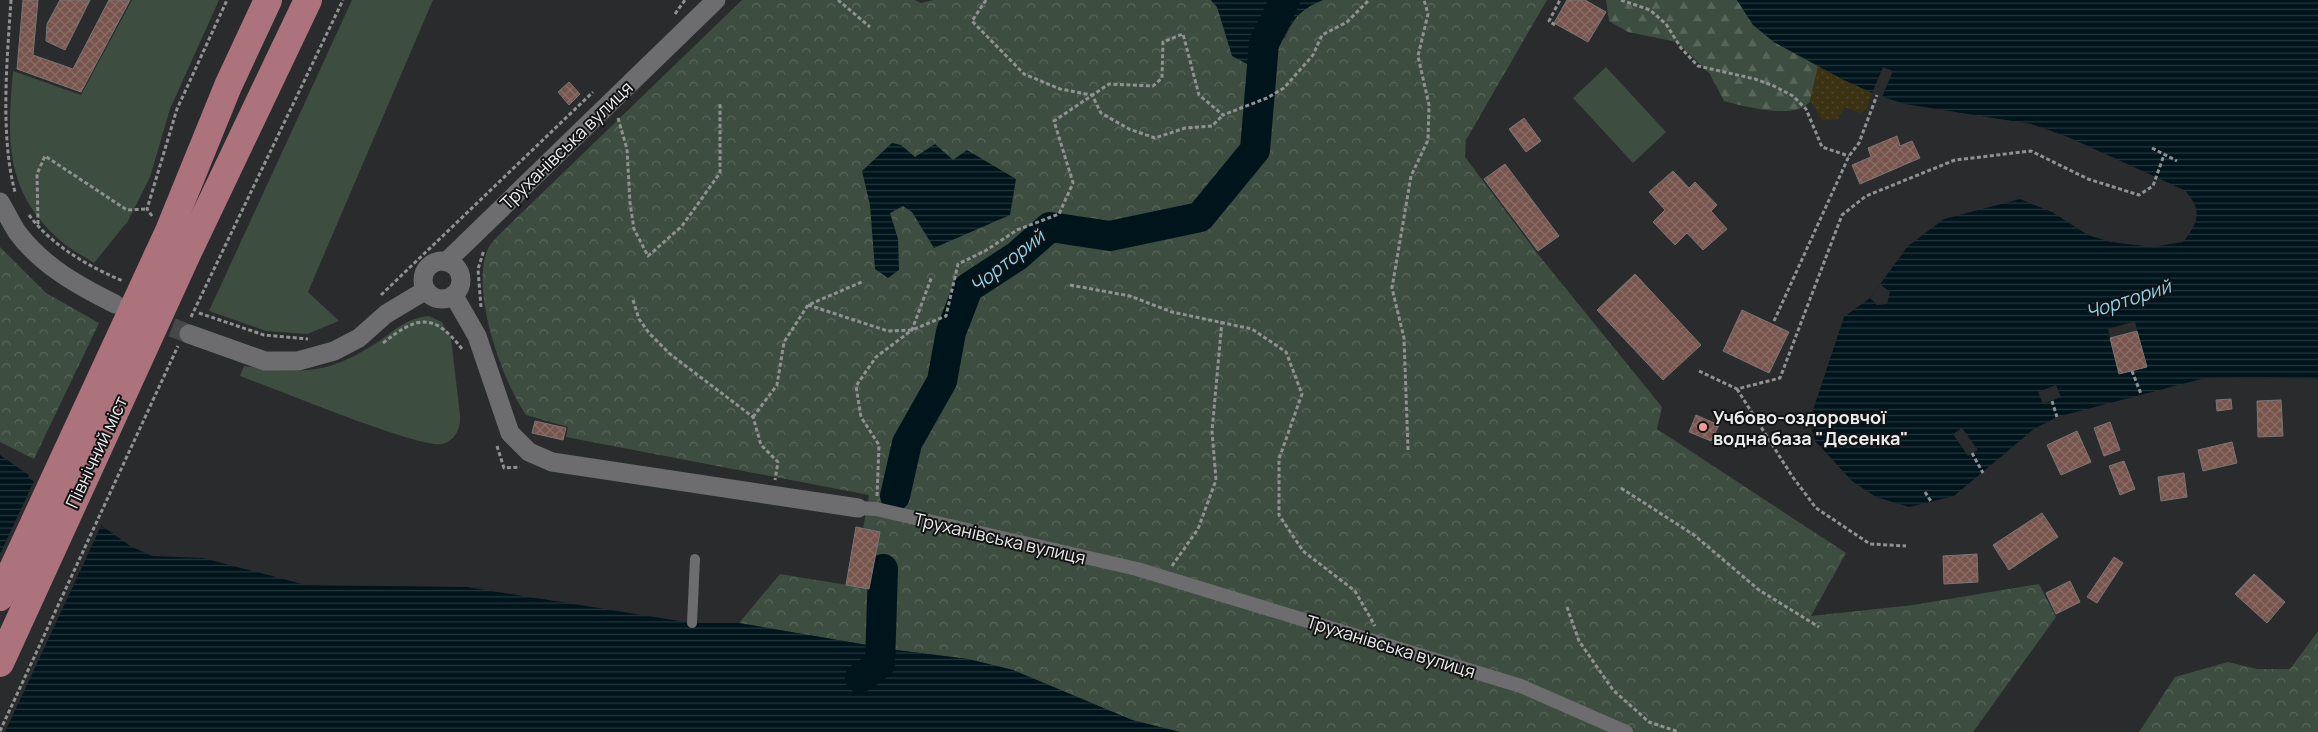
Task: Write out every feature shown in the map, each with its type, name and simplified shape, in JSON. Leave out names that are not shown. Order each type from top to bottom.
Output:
[{"type":"main road","points":[[171,230],[228,86],[268,0]]},
{"type":"main road","points":[[171,230],[308,0]]},
{"type":"main road","name":"Північний міст","points":[[0,597],[171,230]]},
{"type":"main road","name":"Північний міст","points":[[0,663],[171,230]]},
{"type":"street","name":"Труханівська вулиця","points":[[446,262],[680,23],[706,0]]},
{"type":"street","name":"Труханівська вулиця","points":[[680,23],[716,0]]},
{"type":"street","points":[[9,199],[18,232],[45,261],[75,284],[115,304]]},
{"type":"street","points":[[446,262],[455,267],[461,276],[460,287],[454,296],[438,299],[426,290],[423,280],[426,270],[435,263],[446,262]]},
{"type":"street","points":[[185,335],[266,361],[298,361],[334,352],[358,338],[386,314],[426,290]]},
{"type":"street","name":"Труханівська вулиця","points":[[454,296],[477,336],[510,433],[529,452],[552,462],[867,509],[1137,569],[1521,686],[1626,732]]},
{"type":"lane","points":[[692,622],[695,559]]},
{"type":"path","points":[[9,199],[3,140],[11,0]]},
{"type":"path","points":[[148,209],[177,109],[227,0]]},
{"type":"path","points":[[0,731],[185,335],[220,254],[343,0]]},
{"type":"path","points":[[680,23],[685,0]]},
{"type":"path","points":[[838,0],[870,27]]},
{"type":"path","points":[[986,0],[972,21],[1024,74],[1060,89],[1092,95]]},
{"type":"path","points":[[1092,95],[1101,113],[1129,129],[1155,138],[1185,128],[1212,126],[1222,114],[1267,98],[1284,88],[1313,55],[1322,35],[1347,22],[1369,0]]},
{"type":"path","points":[[1408,450],[1404,338],[1392,288],[1411,176],[1428,140],[1429,105],[1418,56],[1428,14],[1424,0]]},
{"type":"path","points":[[1555,25],[1549,21],[1560,0]]},
{"type":"path","points":[[1621,0],[1650,10],[1666,24],[1681,48],[1698,66],[1754,79],[1774,86],[1793,96],[1806,109],[1822,147],[1849,156]]},
{"type":"path","points":[[867,509],[879,445],[861,417],[856,386],[876,357],[912,330],[946,316],[958,264],[985,251],[1017,230],[1059,214],[1073,183],[1054,121],[1109,84],[1153,86],[1162,78],[1163,42],[1183,34],[1199,95],[1222,114]]},
{"type":"path","points":[[377,299],[594,91]]},
{"type":"path","points":[[1774,321],[1849,156],[1860,143],[1877,95]]},
{"type":"path","points":[[611,123],[618,116],[627,149],[630,203],[634,229],[648,256],[682,226],[720,173],[720,104]]},
{"type":"path","points":[[2152,148],[2177,161]]},
{"type":"path","points":[[1737,389],[1780,378],[1842,215],[1866,196],[1955,160],[2031,151],[2088,179],[2139,195],[2153,186],[2164,155]]},
{"type":"path","points":[[38,225],[37,174],[45,156],[127,210],[148,209],[171,230]]},
{"type":"path","points":[[26,210],[38,225],[62,247],[103,273],[126,282]]},
{"type":"path","points":[[482,313],[478,269],[484,248]]},
{"type":"path","points":[[912,330],[932,276]]},
{"type":"path","points":[[753,417],[777,385],[784,342],[808,304],[864,281]]},
{"type":"path","points":[[1070,285],[1130,296],[1172,312],[1252,328],[1286,352],[1302,394],[1279,459],[1279,515],[1303,551],[1355,591],[1385,644]]},
{"type":"path","points":[[633,300],[639,319],[649,333],[670,354],[753,417],[761,445],[778,462],[777,477],[770,495]]},
{"type":"path","points":[[808,304],[888,331],[912,330]]},
{"type":"path","points":[[199,313],[264,335],[307,339],[315,336]]},
{"type":"path","points":[[1164,577],[1198,529],[1216,480],[1212,431],[1222,321]]},
{"type":"path","points":[[1699,370],[1737,389],[1792,476],[1816,508],[1870,544],[1906,546]]},
{"type":"path","points":[[2132,371],[2141,394]]},
{"type":"path","points":[[2052,401],[2057,417]]},
{"type":"path","points":[[1972,454],[1983,473]]},
{"type":"path","points":[[1621,488],[1694,535],[1759,590],[1819,627]]},
{"type":"path","points":[[1926,492],[1932,503]]},
{"type":"path","points":[[1567,607],[1579,640],[1613,690],[1649,722],[1679,732]]},
{"type":"green space","points":[[132,0],[219,0],[170,109],[150,177],[128,221],[94,263],[66,245],[43,223],[29,204],[19,185],[11,143],[10,120],[13,71],[81,95]]},
{"type":"green space","points":[[352,0],[433,0],[308,292],[339,321],[307,334],[266,331],[209,311]]},
{"type":"green space","points":[[742,0],[915,0],[921,3],[933,0],[1211,0],[1217,7],[1226,30],[1285,38],[1299,14],[1323,0],[1547,0],[1466,140],[1465,157],[1537,253],[1662,407],[1657,429],[1846,553],[1811,616],[1913,605],[2039,584],[2056,617],[1973,732],[1180,732],[1132,720],[1013,670],[968,659],[896,650],[739,623],[780,574],[853,586],[869,495],[566,437],[568,427],[526,415],[508,381],[492,336],[486,312],[483,269],[488,248],[493,241]]},
{"type":"green space","points":[[1606,0],[1737,0],[1753,25],[1774,42],[1818,66],[1812,97],[1804,107],[1782,111],[1743,106],[1724,101],[1710,74],[1677,42],[1628,32],[1609,21]]},
{"type":"green space","points":[[1606,67],[1666,132],[1633,163],[1573,98]]},
{"type":"green space","points":[[0,247],[46,293],[99,323],[34,459],[0,442]]},
{"type":"green space","points":[[429,316],[442,322],[451,338],[460,415],[457,433],[451,440],[442,444],[428,443],[377,428],[240,376],[244,366],[296,371],[325,367],[356,355],[406,323],[420,317]]},
{"type":"green space","points":[[2318,631],[2318,732],[2139,732],[2175,677],[2228,662],[2257,669],[2290,669]]},
{"type":"sand","points":[[1818,66],[1872,93],[1866,110],[1860,113],[1845,107],[1837,120],[1822,120],[1810,100]]},
{"type":"water","points":[[1211,0],[1323,0],[1312,5],[1297,17],[1272,60],[1253,67],[1232,56],[1217,7]]},
{"type":"water","points":[[1737,0],[2318,0],[2318,379],[2205,378],[2057,417],[2034,429],[1954,496],[1909,507],[1876,497],[1852,481],[1815,441],[1811,426],[1812,413],[1844,317],[1870,298],[1908,246],[1944,219],[2020,199],[2052,212],[2088,235],[2111,242],[2152,247],[2183,242],[2193,228],[2197,216],[2196,210],[2194,203],[2184,190],[2068,137],[2031,124],[1905,104],[1877,95],[1844,80],[1774,42],[1753,25]]},
{"type":"water","points":[[892,143],[901,145],[915,157],[935,144],[953,160],[967,150],[1016,179],[1010,215],[934,248],[912,212],[903,206],[890,213],[898,239],[899,270],[888,278],[875,269],[870,205],[862,171]]},
{"type":"water","points":[[0,455],[132,547],[152,556],[203,558],[306,585],[467,587],[692,623],[739,623],[896,650],[968,659],[1013,670],[1132,720],[1180,732],[0,732]]},
{"type":"pier","points":[[1883,67],[1893,71],[1882,97],[1872,93]]},
{"type":"pier","points":[[1880,284],[1890,292],[1887,304],[1877,305],[1870,298]]},
{"type":"pier","points":[[2135,321],[2137,331],[2110,338],[2108,329]]},
{"type":"pier","points":[[2056,385],[2061,397],[2043,404],[2038,392]]},
{"type":"pier","points":[[1962,428],[1978,450],[1968,456],[1953,434]]},
{"type":"pier","points":[[30,473],[102,524],[5,732],[0,732],[0,554],[34,481],[28,478]]},
{"type":"building","points":[[23,0],[38,0],[33,55],[73,69],[109,0],[130,0],[81,92],[17,69]]},
{"type":"building","points":[[60,0],[90,0],[65,50],[46,41],[47,24]]},
{"type":"building","points":[[1567,0],[1585,0],[1606,12],[1588,42],[1554,23]]},
{"type":"building","points":[[569,82],[580,94],[569,105],[558,92]]},
{"type":"building","points":[[1524,118],[1541,141],[1526,152],[1509,129]]},
{"type":"building","points":[[1897,136],[1900,146],[1912,141],[1920,158],[1860,184],[1852,165],[1871,157],[1868,148]]},
{"type":"building","points":[[1505,164],[1559,236],[1538,251],[1484,179]]},
{"type":"building","points":[[1673,171],[1689,188],[1695,182],[1717,205],[1711,211],[1727,229],[1703,250],[1687,233],[1675,245],[1653,222],[1665,210],[1649,192]]},
{"type":"building","points":[[1635,274],[1701,345],[1663,380],[1597,310]]},
{"type":"building","points":[[1742,310],[1789,332],[1769,373],[1723,351]]},
{"type":"building","points":[[2137,331],[2147,367],[2119,374],[2110,338]]},
{"type":"building","points":[[2231,399],[2232,409],[2217,411],[2216,400]]},
{"type":"building","points":[[2281,400],[2283,436],[2258,437],[2257,401]]},
{"type":"building","points":[[1696,415],[1719,425],[1711,441],[1689,432]]},
{"type":"building","points":[[535,421],[566,428],[563,440],[532,433]]},
{"type":"building","points":[[2110,422],[2120,450],[2104,456],[2094,428]]},
{"type":"building","points":[[2077,431],[2091,462],[2061,475],[2047,445]]},
{"type":"building","points":[[2232,442],[2237,463],[2203,471],[2198,450]]},
{"type":"building","points":[[2124,461],[2135,489],[2120,495],[2109,466]]},
{"type":"building","points":[[2184,473],[2187,497],[2161,501],[2158,477]]},
{"type":"building","points":[[2042,513],[2058,537],[2009,570],[1993,545]]},
{"type":"building","points":[[856,527],[880,532],[869,589],[846,585]]},
{"type":"building","points":[[1977,554],[1978,582],[1944,584],[1943,556]]},
{"type":"building","points":[[2114,557],[2123,563],[2097,603],[2087,597]]},
{"type":"building","points":[[2254,574],[2285,602],[2267,623],[2235,594]]},
{"type":"building","points":[[2070,581],[2080,602],[2056,614],[2046,593]]},
{"type":"waterway","name":"Чорторий","points":[[895,496],[907,443],[942,381],[951,332],[968,288],[1017,256],[1050,227],[1110,236],[1200,217],[1255,150],[1264,43],[1285,0]]},
{"type":"waterway","name":"Чорторий","points":[[860,678],[880,664],[883,569]]},
{"type":"tunnel","points":[[146,317],[189,334]]},
{"type":"place","name":"Учбово-оздоровчої водна база \"Десенка\"","points":[[1703,427]]}]
